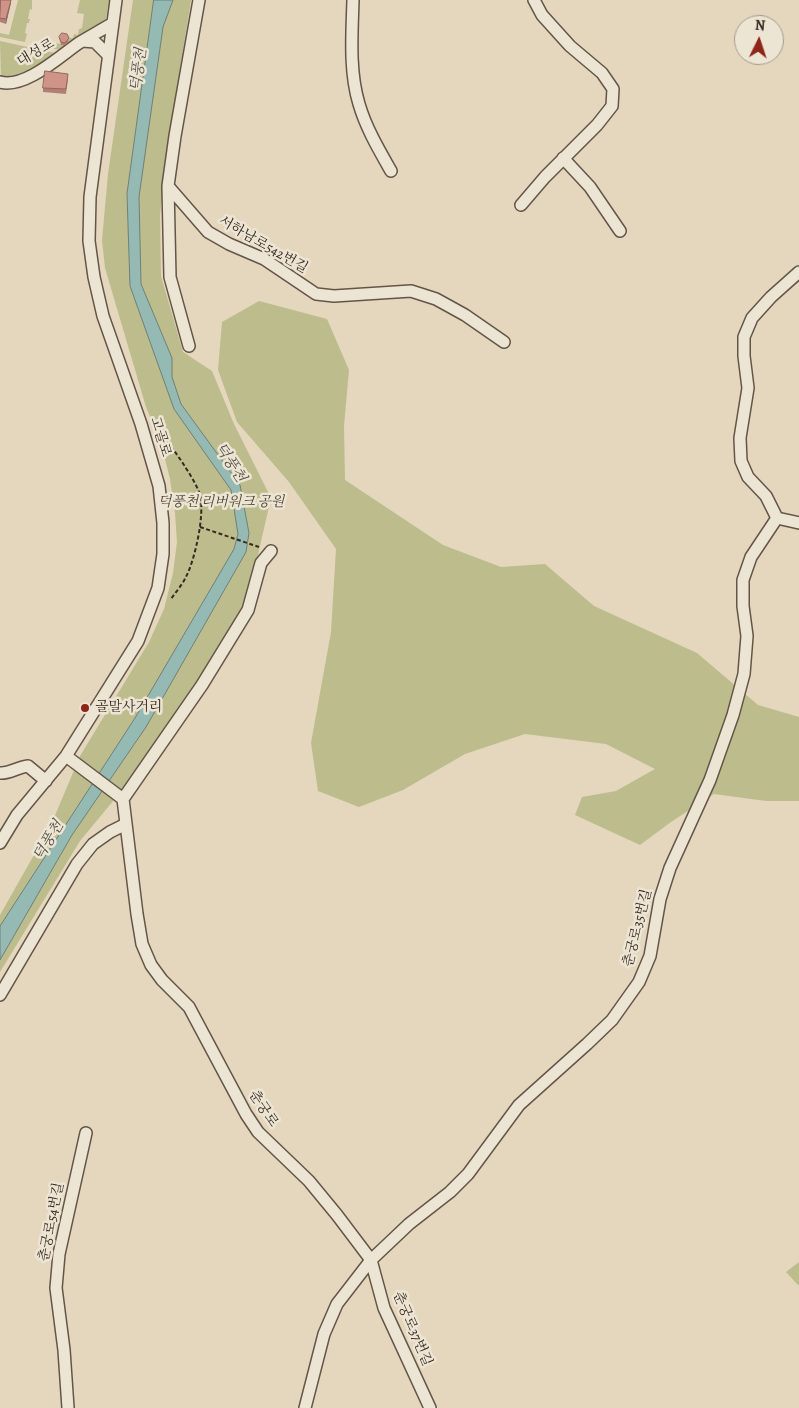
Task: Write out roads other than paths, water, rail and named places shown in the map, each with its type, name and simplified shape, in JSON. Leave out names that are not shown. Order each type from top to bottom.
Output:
[{"type":"street","name":"고골로","points":[[0,843],[17,816],[66,756],[138,641],[158,588],[163,554],[163,523],[159,486],[103,316],[94,277],[89,240],[90,197],[116,0]]},
{"type":"street","points":[[189,346],[170,277],[168,186],[199,0]]},
{"type":"street","points":[[353,0],[353,70],[359,105],[378,149],[391,171]]},
{"type":"street","points":[[521,205],[563,158],[597,125],[612,106],[613,90],[602,73],[570,46],[542,15],[534,0]]},
{"type":"street","name":"대성로","points":[[0,82],[10,83],[34,74],[113,23]]},
{"type":"street","points":[[83,41],[95,42],[108,55]]},
{"type":"street","points":[[563,158],[590,187],[620,231]]},
{"type":"street","name":"서하남로542번길","points":[[168,186],[208,232],[229,244],[264,259],[316,294],[334,296],[411,291],[436,298],[466,315],[504,342]]},
{"type":"street","points":[[799,272],[752,318],[744,337],[748,388],[740,438],[741,461],[748,477],[766,496],[777,518],[799,522]]},
{"type":"street","name":"춘궁로35번길","points":[[371,1260],[409,1224],[450,1192],[468,1174],[519,1105],[588,1044],[612,1020],[640,982],[650,956],[660,899],[670,868],[710,780],[733,714],[744,674],[747,636],[743,606],[743,580],[751,557],[777,518]]},
{"type":"street","points":[[66,756],[123,799],[202,685],[248,610],[261,563],[271,551]]},
{"type":"street","points":[[0,773],[28,766],[46,780]]},
{"type":"street","name":"춘궁로","points":[[123,799],[137,914],[142,944],[150,964],[162,980],[189,1007],[246,1114],[258,1132],[308,1181],[371,1260]]},
{"type":"street","points":[[0,995],[77,864],[93,844],[126,824]]},
{"type":"street","name":"춘궁로54번길","points":[[68,1408],[64,1350],[56,1288],[58,1254],[86,1133]]},
{"type":"street","points":[[305,1408],[324,1334],[337,1304],[371,1260]]},
{"type":"street","name":"춘궁로37번길","points":[[371,1260],[384,1308],[430,1408]]},
{"type":"water","points":[[154,0],[173,0],[163,27],[139,197],[141,284],[172,358],[172,377],[181,404],[240,485],[249,533],[246,552],[146,727],[72,835],[0,960],[0,926],[135,718],[234,549],[238,534],[231,490],[174,409],[130,286],[127,194]]},
{"type":"place","name":"골말사거리","points":[[85,708]]},
{"type":"water label","name":"덕풍천","points":[[139,70]]},
{"type":"water label","name":"덕풍천","points":[[230,463]]},
{"type":"water label","name":"덕풍천","points":[[49,841]]},
{"type":"park label","name":"덕풍천 리버워크 공원","points":[[221,503]]}]
